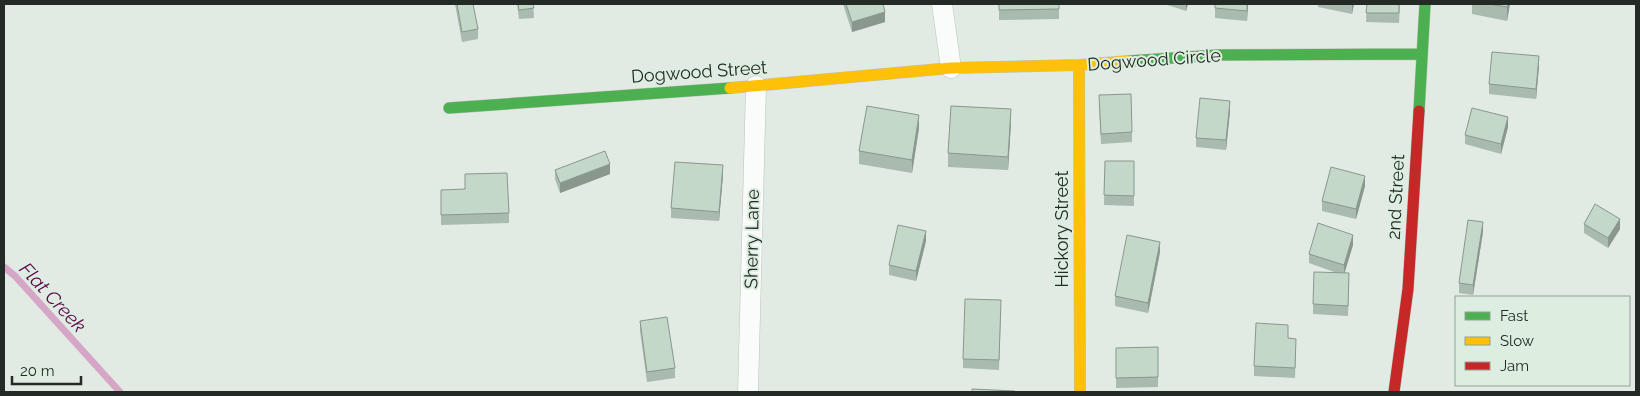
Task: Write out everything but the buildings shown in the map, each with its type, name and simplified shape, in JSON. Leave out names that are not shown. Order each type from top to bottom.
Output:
[{"type":"street","points":[[942,4],[951,68]]},
{"type":"street","name":"2nd Street","points":[[1394,392],[1408,288],[1425,4]]},
{"type":"street","name":"Dogwood Circle","points":[[951,68],[1079,65],[1216,55],[1422,54]]},
{"type":"street","name":"Hickory Street","points":[[1079,65],[1080,392]]},
{"type":"street","name":"Dogwood Street","points":[[449,108],[756,86],[951,68]]},
{"type":"street","name":"Sherry Lane","points":[[748,392],[756,86]]},
{"type":"waterway","name":"Flat Creek","points":[[4,267],[15,276],[120,392]]},
{"type":"traffic: fast","points":[[1419,111],[1425,4]]},
{"type":"traffic: fast","points":[[1129,61],[1217,55],[1422,54]]},
{"type":"traffic: fast","points":[[449,108],[730,88]]},
{"type":"traffic: slow","points":[[730,88],[951,68],[1079,65],[1129,61]]},
{"type":"traffic: slow","points":[[1079,65],[1080,392]]},
{"type":"traffic: jam","points":[[1394,392],[1408,289],[1419,111]]}]
